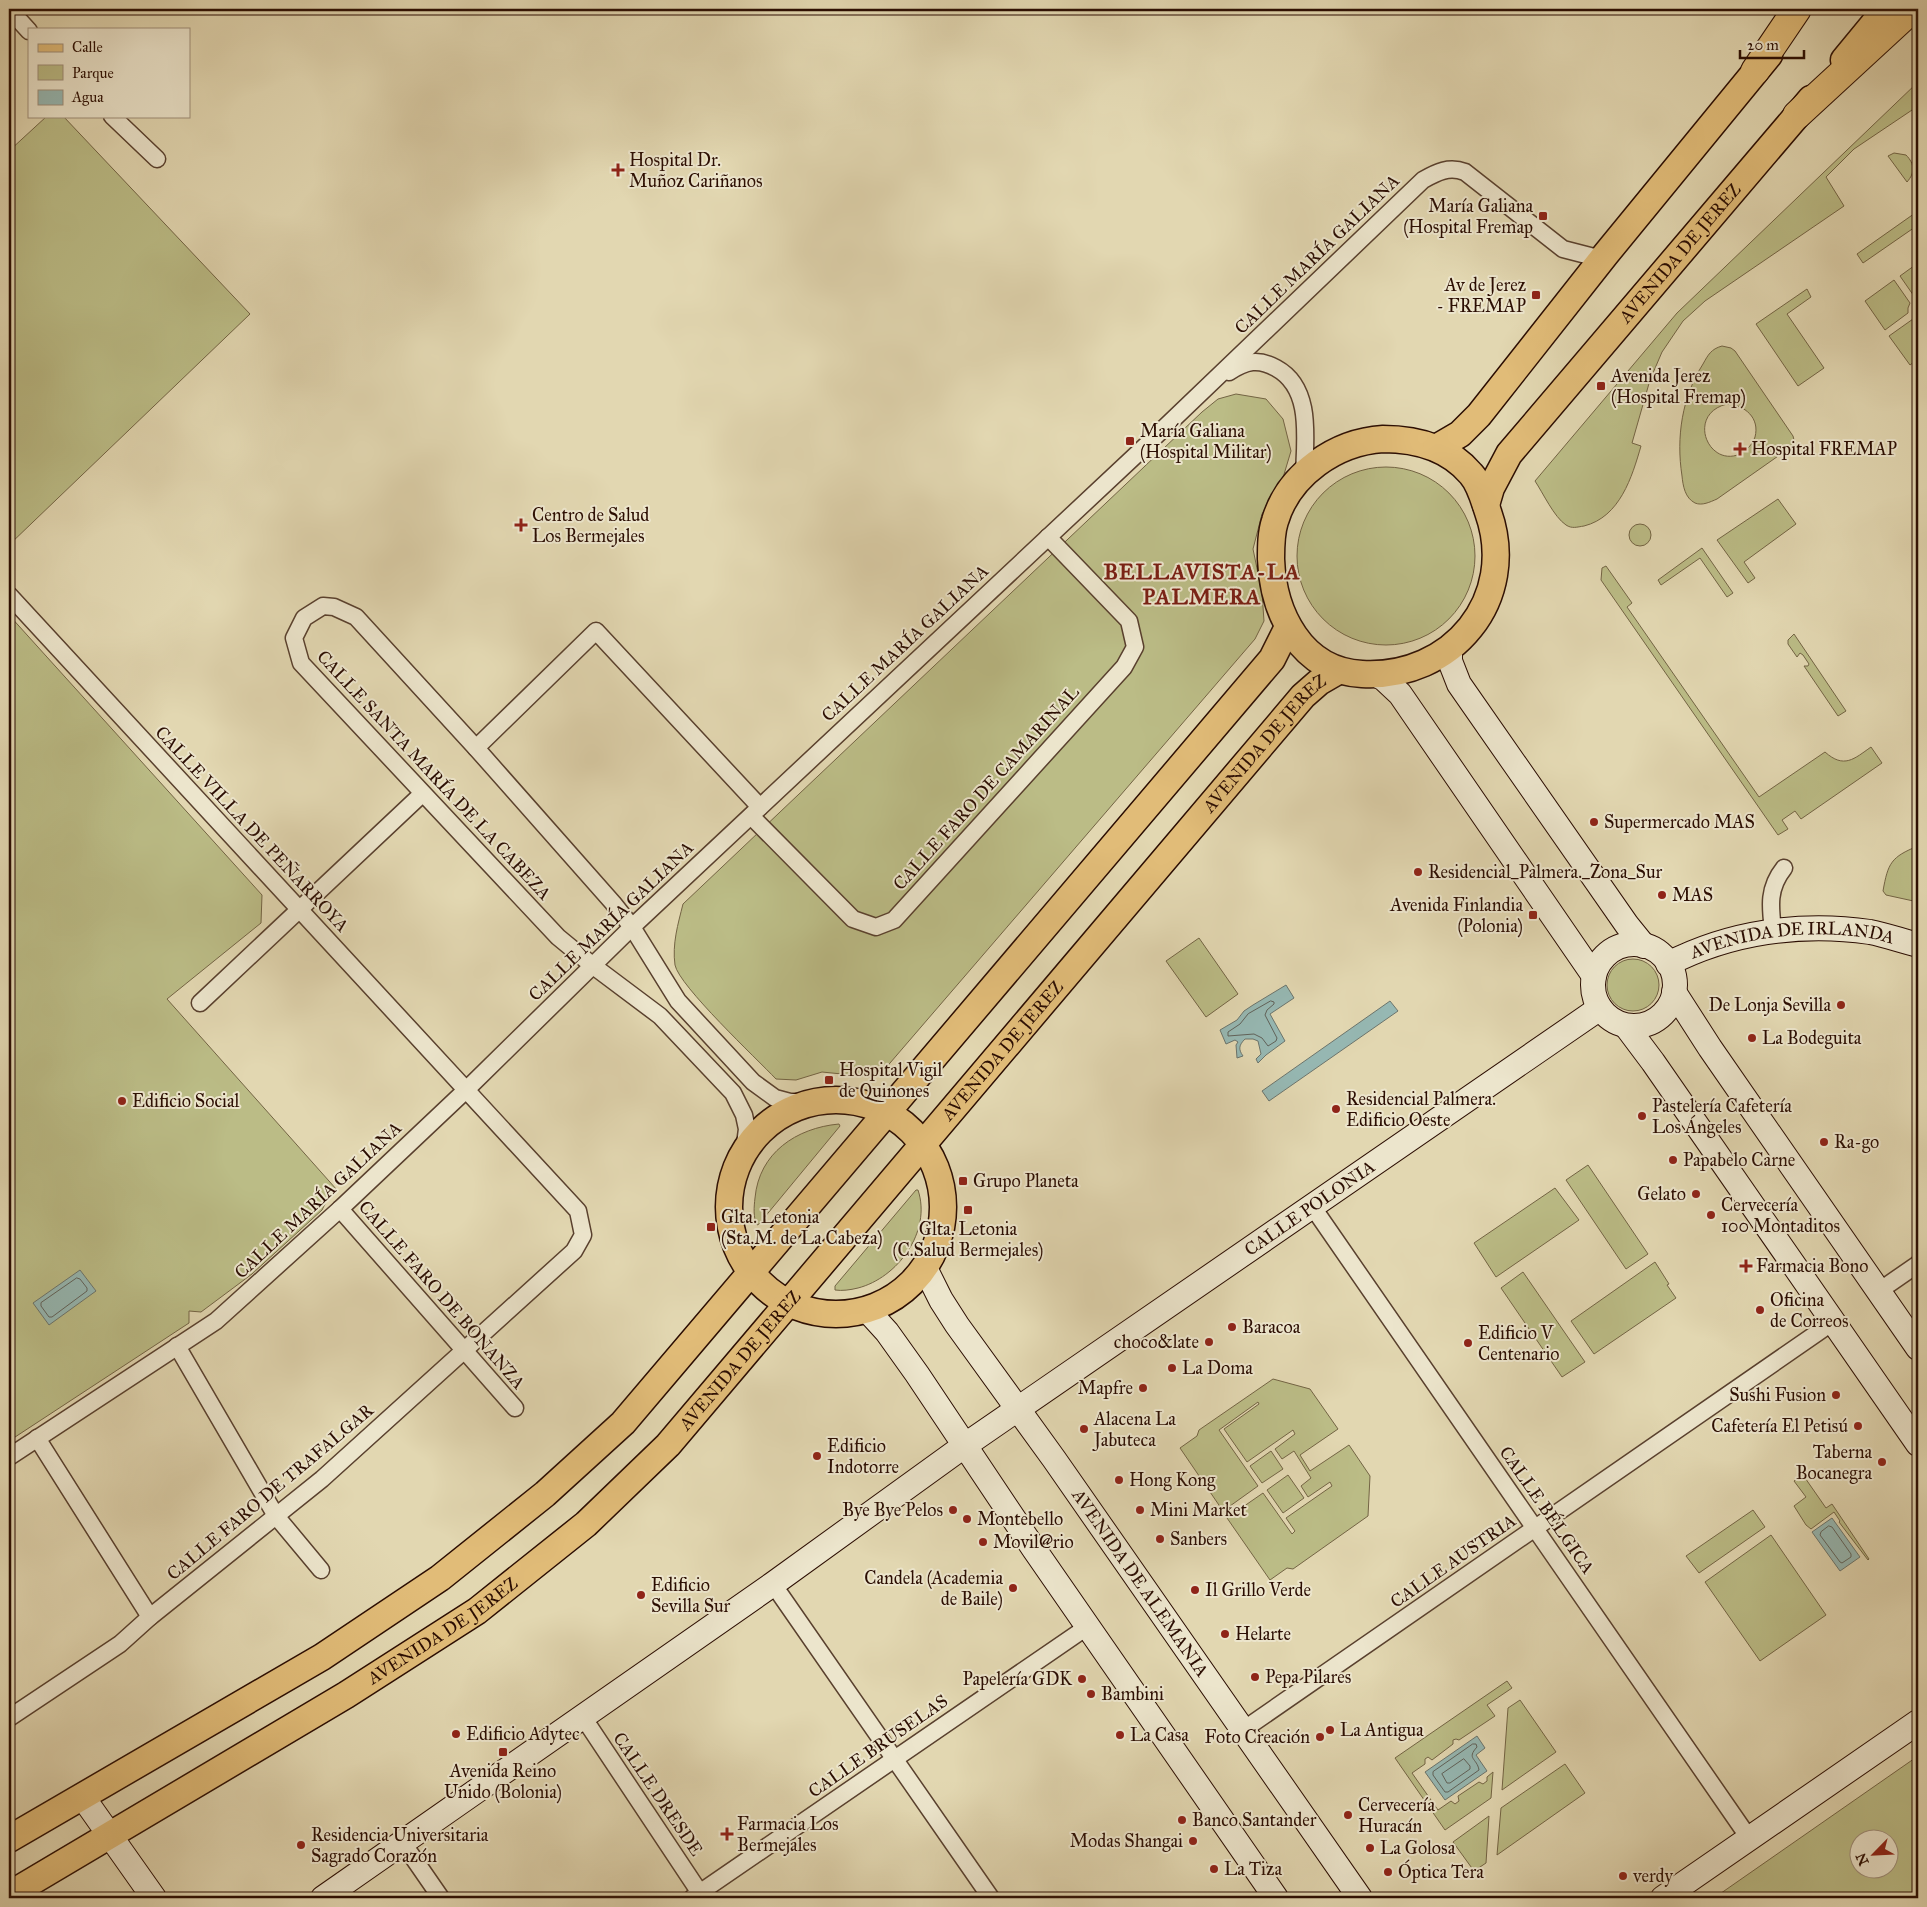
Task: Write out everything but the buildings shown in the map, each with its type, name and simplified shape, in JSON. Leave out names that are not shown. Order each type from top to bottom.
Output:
[{"type":"highway","points":[[1755,71],[1797,9]]},
{"type":"highway","points":[[1797,115],[1912,9]]},
{"type":"main road","points":[[1436,448],[1470,426],[1606,254],[1808,9]]},
{"type":"main road","name":"AVENIDA DE JEREZ","points":[[1486,505],[1491,488],[1509,454],[1886,9]]},
{"type":"main road","points":[[1399,439],[1436,448],[1453,458],[1473,475],[1486,505],[1495,542],[1496,563],[1494,580],[1486,603],[1477,619],[1450,650],[1437,658],[1401,671],[1363,674],[1338,670],[1317,660],[1302,646],[1288,627],[1275,593],[1272,570],[1271,545],[1275,521],[1287,496],[1304,474],[1328,455],[1346,446],[1367,440],[1399,439]]},
{"type":"main road","points":[[9,1839],[322,1657],[440,1578],[545,1494],[623,1423],[1272,659],[1288,627]]},
{"type":"main road","points":[[1450,650],[1450,661],[1459,684],[1627,925],[1644,946]]},
{"type":"main road","name":"AVENIDA DE JEREZ","points":[[9,1895],[346,1695],[477,1611],[586,1524],[668,1445],[1303,696],[1319,682],[1338,670]]},
{"type":"main road","points":[[1375,674],[1384,679],[1400,694],[1594,976]]},
{"type":"main road","name":"AVENIDA DE IRLANDA","points":[[1668,964],[1707,947],[1741,936],[1773,930],[1822,929],[1871,932],[1918,946]]},
{"type":"main road","points":[[1626,945],[1644,946],[1658,953],[1668,964],[1674,977],[1674,992],[1667,1009],[1653,1022],[1626,1026],[1616,1022],[1600,1008],[1595,998],[1594,976],[1602,960],[1617,948],[1626,945]]},
{"type":"main road","points":[[1674,992],[1710,1048],[1918,1348]]},
{"type":"main road","name":"CALLE POLONIA","points":[[323,1898],[773,1584],[964,1446],[1019,1410],[1600,1008]]},
{"type":"main road","points":[[1626,1026],[1658,1068],[1918,1444]]},
{"type":"main road","points":[[831,1099],[850,1100],[868,1104],[888,1112],[901,1120],[924,1144],[935,1164],[941,1181],[944,1199],[944,1218],[934,1253],[925,1268],[912,1283],[882,1305],[845,1314],[826,1314],[788,1303],[773,1294],[758,1281],[738,1249],[732,1231],[729,1212],[730,1193],[741,1157],[750,1142],[770,1122],[795,1107],[831,1099]]},
{"type":"main road","name":"AVENIDA DE ALEMANIA","points":[[925,1268],[948,1311],[1360,1898]]},
{"type":"main road","points":[[867,1310],[900,1349],[1087,1627],[1276,1898]]},
{"type":"main road","points":[[1663,1898],[1918,1722]]},
{"type":"main road","points":[[82,1796],[154,1898]]},
{"type":"street","points":[[9,9],[28,29]]},
{"type":"street","points":[[114,118],[157,159]]},
{"type":"street","name":"CALLE MARÍA GALIANA","points":[[9,1457],[216,1321],[340,1209],[466,1090],[592,965],[1048,537],[1423,180],[1439,171],[1454,168],[1465,172],[1563,248],[1580,254],[1594,256],[1606,254]]},
{"type":"street","name":"CALLE MARÍA GALIANA","points":[[1214,380],[1242,364],[1264,361],[1285,373],[1300,394],[1305,414],[1304,474]]},
{"type":"street","name":"CALLE FARO DE CAMARINAL","points":[[476,748],[596,631],[853,919],[876,927],[894,920],[1124,667],[1135,647],[1129,621],[1048,537]]},
{"type":"street","name":"CALLE VILLA DE PEÑARROYA","points":[[9,594],[578,1211],[583,1235]]},
{"type":"street","name":"CALLE SANTA MARÍA DE LA CABEZA","points":[[741,1157],[745,1144],[746,1129],[744,1115],[736,1098],[660,1016],[558,937],[301,663],[294,638],[304,618],[323,606],[334,607],[356,616],[476,748],[632,927],[678,1001],[753,1082],[775,1098],[790,1102],[812,1102]]},
{"type":"street","points":[[200,1003],[422,794]]},
{"type":"street","points":[[1773,930],[1771,899],[1776,878],[1784,868]]},
{"type":"street","name":"CALLE BÉLGICA","points":[[1312,1206],[1749,1838]]},
{"type":"street","name":"CALLE FARO DE BONANZA","points":[[340,1209],[515,1408]]},
{"type":"street","name":"CALLE FARO DE TRAFALGAR","points":[[9,1718],[120,1644],[150,1617],[322,1479],[574,1251],[583,1235]]},
{"type":"street","points":[[1879,1291],[1918,1264]]},
{"type":"street","name":"CALLE AUSTRIA","points":[[1243,1730],[1834,1322]]},
{"type":"street","points":[[177,1346],[276,1516],[321,1570]]},
{"type":"street","points":[[38,1438],[150,1617]]},
{"type":"street","points":[[773,1584],[991,1898]]},
{"type":"street","name":"CALLE BRUSELAS","points":[[696,1896],[1087,1627]]},
{"type":"street","name":"CALLE DRESDE","points":[[583,1717],[696,1896]]},
{"type":"street","points":[[403,1843],[441,1898]]},
{"type":"green space","points":[[1918,82],[1918,89],[1916,91],[1918,106],[1854,149],[1826,177],[1844,206],[1705,301],[1683,321],[1662,352],[1650,380],[1632,443],[1641,446],[1629,483],[1623,494],[1607,514],[1596,521],[1577,527],[1566,525],[1553,511],[1535,481],[1677,313]]},
{"type":"green space","points":[[45,118],[65,118],[250,314],[9,545],[9,151]]},
{"type":"green space","points":[[1894,153],[1906,155],[1911,162],[1913,172],[1907,182],[1888,156]]},
{"type":"green space","points":[[1918,211],[1918,225],[1863,263],[1857,254]]},
{"type":"green space","points":[[1918,263],[1918,299],[1916,299],[1900,276]]},
{"type":"green space","points":[[1894,280],[1910,303],[1908,313],[1885,330],[1865,301]]},
{"type":"green space","points":[[1807,289],[1811,297],[1787,314],[1824,368],[1798,386],[1756,324]]},
{"type":"green space","points":[[1913,319],[1918,321],[1918,326],[1914,325],[1913,328],[1917,330],[1918,327],[1918,359],[1910,365],[1889,336]]},
{"type":"green space","points":[[1718,347],[1731,348],[1735,351],[1794,440],[1791,447],[1717,499],[1698,504],[1687,495],[1682,480],[1680,432],[1690,390],[1708,355]],"holes":[[[1727,404],[1734,405],[1750,414],[1756,430],[1754,440],[1747,449],[1740,454],[1729,456],[1719,453],[1711,447],[1706,438],[1705,428],[1707,418],[1714,410]]]},
{"type":"green space","points":[[1236,394],[1266,399],[1283,419],[1291,451],[1282,481],[1262,514],[1253,549],[1262,593],[1264,621],[1255,639],[884,1070],[872,1077],[822,1072],[796,1080],[776,1079],[704,1005],[680,975],[675,965],[674,949],[683,904],[1202,412],[1218,399]]},
{"type":"green space","points":[[1386,467],[1420,474],[1435,482],[1449,493],[1460,507],[1468,522],[1475,556],[1468,590],[1460,605],[1449,619],[1435,630],[1420,638],[1386,645],[1352,638],[1337,630],[1323,619],[1312,605],[1304,590],[1297,556],[1304,522],[1312,507],[1323,493],[1337,482],[1352,474]]},
{"type":"green space","points":[[1778,499],[1796,524],[1744,562],[1755,578],[1748,583],[1717,540]]},
{"type":"green space","points":[[1640,524],[1648,527],[1651,535],[1648,543],[1640,546],[1632,543],[1629,535],[1632,527]]},
{"type":"green space","points":[[1702,548],[1733,593],[1727,597],[1700,558],[1661,585],[1658,580]]},
{"type":"green space","points":[[1606,566],[1632,603],[1627,607],[1759,797],[1825,752],[1843,761],[1854,758],[1871,747],[1882,763],[1801,819],[1795,811],[1782,820],[1788,829],[1778,835],[1601,580],[1602,568]]},
{"type":"green space","points":[[9,615],[262,895],[261,923],[167,999],[337,1190],[328,1198],[322,1210],[252,1274],[201,1312],[189,1311],[189,1323],[9,1441]]},
{"type":"green space","points":[[1794,634],[1846,711],[1838,716],[1804,666],[1809,664],[1803,655],[1800,653],[1797,657],[1788,644],[1788,640]]},
{"type":"green space","points":[[1918,846],[1918,902],[1886,895],[1883,891],[1892,862],[1902,854]]},
{"type":"green space","points":[[1199,938],[1238,994],[1206,1017],[1166,961]]},
{"type":"green space","points":[[1633,959],[1643,961],[1651,967],[1657,975],[1659,985],[1657,995],[1651,1003],[1643,1009],[1633,1011],[1623,1009],[1615,1003],[1609,995],[1607,985],[1609,975],[1615,967],[1623,961]]},
{"type":"green space","points":[[839,1124],[840,1126],[757,1225],[754,1208],[758,1182],[772,1156],[795,1137],[823,1126]]},
{"type":"green space","points":[[1588,1165],[1648,1254],[1626,1269],[1566,1180]]},
{"type":"green space","points":[[1555,1188],[1579,1220],[1496,1277],[1474,1243]]},
{"type":"green space","points":[[916,1190],[918,1190],[921,1206],[920,1222],[908,1251],[898,1264],[872,1283],[858,1288],[835,1290],[835,1286]]},
{"type":"green space","points":[[1655,1262],[1676,1298],[1594,1354],[1571,1321]]},
{"type":"green space","points":[[1523,1272],[1585,1362],[1562,1377],[1501,1288]]},
{"type":"green space","points":[[1273,1379],[1310,1389],[1338,1429],[1300,1455],[1310,1471],[1349,1445],[1370,1476],[1368,1516],[1293,1569],[1287,1568],[1270,1580],[1227,1518],[1263,1493],[1292,1534],[1295,1531],[1286,1518],[1332,1486],[1330,1482],[1308,1497],[1301,1486],[1311,1478],[1294,1451],[1282,1459],[1275,1449],[1295,1434],[1293,1430],[1247,1462],[1224,1429],[1259,1404],[1258,1402],[1219,1430],[1258,1486],[1223,1511],[1180,1448],[1197,1436],[1199,1430]]},
{"type":"green space","points":[[1271,1451],[1283,1469],[1262,1483],[1250,1466]]},
{"type":"green space","points":[[1288,1475],[1304,1498],[1283,1513],[1267,1490]]},
{"type":"green space","points":[[1803,1475],[1826,1508],[1832,1504],[1868,1560],[1839,1522],[1834,1512],[1811,1529],[1806,1525],[1794,1506],[1806,1497],[1794,1481]]},
{"type":"green space","points":[[1753,1510],[1765,1527],[1699,1573],[1686,1556]]},
{"type":"green space","points":[[1771,1535],[1826,1615],[1760,1661],[1705,1582]]},
{"type":"green space","points":[[1507,1681],[1512,1688],[1487,1705],[1495,1716],[1459,1740],[1453,1740],[1453,1744],[1432,1760],[1428,1757],[1425,1759],[1425,1764],[1412,1773],[1438,1810],[1451,1801],[1455,1804],[1459,1801],[1458,1796],[1479,1782],[1483,1784],[1493,1772],[1491,1798],[1445,1830],[1395,1758]]},
{"type":"green space","points":[[1520,1700],[1556,1752],[1502,1790],[1508,1708]]},
{"type":"green space","points":[[1918,1756],[1918,1898],[1714,1898]]},
{"type":"green space","points":[[1565,1764],[1585,1793],[1497,1855],[1501,1808]]},
{"type":"green space","points":[[1489,1816],[1486,1863],[1474,1871],[1453,1842]]},
{"type":"water","points":[[1286,985],[1294,998],[1270,1014],[1285,1041],[1258,1063],[1256,1059],[1261,1054],[1258,1041],[1245,1039],[1240,1047],[1243,1056],[1237,1058],[1236,1045],[1238,1042],[1235,1040],[1226,1044],[1220,1030],[1237,1020],[1244,1011]]},
{"type":"water","points":[[1390,1001],[1398,1011],[1269,1101],[1262,1091]]},
{"type":"water","points":[[80,1270],[96,1291],[49,1325],[33,1303]]},
{"type":"water","points":[[1832,1518],[1860,1557],[1840,1571],[1812,1532]]},
{"type":"water","points":[[1477,1736],[1485,1748],[1476,1755],[1487,1771],[1445,1800],[1425,1772]]},
{"type":"place","name":"Hospital Dr. Muñoz Cariñanos","points":[[618,170]]},
{"type":"place","name":"María Galiana (Hospital Fremap","points":[[1543,216]]},
{"type":"place","name":"Av de Jerez - FREMAP","points":[[1536,295]]},
{"type":"place","name":"Avenida Jerez (Hospital Fremap)","points":[[1601,386]]},
{"type":"place","name":"María Galiana (Hospital Militar)","points":[[1130,441]]},
{"type":"place","name":"Hospital FREMAP","points":[[1740,449]]},
{"type":"place","name":"Centro de Salud Los Bermejales","points":[[521,525]]},
{"type":"place","name":"Supermercado MAS","points":[[1594,822]]},
{"type":"place","name":"Residencial_Palmera._Zona_Sur","points":[[1418,872]]},
{"type":"place","name":"MAS","points":[[1662,895]]},
{"type":"place","name":"Avenida Finlandia (Polonia)","points":[[1533,915]]},
{"type":"place","name":"De Lonja Sevilla","points":[[1841,1005]]},
{"type":"place","name":"La Bodeguita","points":[[1752,1038]]},
{"type":"place","name":"Hospital Vigil de Quinones","points":[[829,1080]]},
{"type":"place","name":"Edificio Social","points":[[122,1101]]},
{"type":"place","name":"Residencial Palmera. Edificio Oeste","points":[[1336,1109]]},
{"type":"place","name":"Pastelería Cafetería Los Ángeles","points":[[1642,1116]]},
{"type":"place","name":"Ra-go","points":[[1824,1142]]},
{"type":"place","name":"Papabelo Carne","points":[[1673,1160]]},
{"type":"place","name":"Grupo Planeta","points":[[963,1181]]},
{"type":"place","name":"Gelato","points":[[1696,1194]]},
{"type":"place","name":"Glta. Letonia (C.Salud Bermejales)","points":[[968,1210]]},
{"type":"place","name":"Cervecería 100 Montaditos","points":[[1711,1215]]},
{"type":"place","name":"Glta. Letonia (Sta.M. de La Cabeza)","points":[[711,1227]]},
{"type":"place","name":"Farmacia Bono","points":[[1746,1266]]},
{"type":"place","name":"Oficina de Correos","points":[[1760,1310]]},
{"type":"place","name":"Baracoa","points":[[1232,1327]]},
{"type":"place","name":"choco&late","points":[[1209,1342]]},
{"type":"place","name":"Edificio V Centenario","points":[[1468,1343]]},
{"type":"place","name":"La Doma","points":[[1172,1368]]},
{"type":"place","name":"Mapfre","points":[[1143,1388]]},
{"type":"place","name":"Sushi Fusion","points":[[1836,1395]]},
{"type":"place","name":"Cafetería El Petisú","points":[[1858,1426]]},
{"type":"place","name":"Alacena La Jabuteca","points":[[1084,1429]]},
{"type":"place","name":"Edificio Indotorre","points":[[817,1456]]},
{"type":"place","name":"Taberna Bocanegra","points":[[1882,1462]]},
{"type":"place","name":"Hong Kong","points":[[1119,1480]]},
{"type":"place","name":"Bye Bye Pelos","points":[[953,1510]]},
{"type":"place","name":"Mini Market","points":[[1140,1510]]},
{"type":"place","name":"Montebello","points":[[967,1519]]},
{"type":"place","name":"Sanbers","points":[[1160,1539]]},
{"type":"place","name":"Movil@rio","points":[[983,1542]]},
{"type":"place","name":"Candela (Academia de Baile)","points":[[1013,1588]]},
{"type":"place","name":"Il Grillo Verde","points":[[1195,1590]]},
{"type":"place","name":"Edificio Sevilla Sur","points":[[641,1595]]},
{"type":"place","name":"Helarte","points":[[1225,1634]]},
{"type":"place","name":"Pepa Pilares","points":[[1255,1677]]},
{"type":"place","name":"Papelería GDK","points":[[1082,1679]]},
{"type":"place","name":"Bambini","points":[[1091,1694]]},
{"type":"place","name":"La Antigua","points":[[1330,1730]]},
{"type":"place","name":"Edificio Adytec","points":[[456,1734]]},
{"type":"place","name":"La Casa","points":[[1120,1735]]},
{"type":"place","name":"Foto Creación","points":[[1320,1737]]},
{"type":"place","name":"Avenida Reino Unido (Bolonia)","points":[[503,1752]]},
{"type":"place","name":"Cervecería Huracán","points":[[1348,1815]]},
{"type":"place","name":"Banco Santander","points":[[1182,1820]]},
{"type":"place","name":"Farmacia Los Bermejales","points":[[727,1834]]},
{"type":"place","name":"Modas Shangai","points":[[1193,1841]]},
{"type":"place","name":"Residencia Universitaria Sagrado Corazón","points":[[301,1845]]},
{"type":"place","name":"La Golosa","points":[[1370,1848]]},
{"type":"place","name":"La Tiza","points":[[1214,1869]]},
{"type":"place","name":"Óptica Tera","points":[[1388,1872]]},
{"type":"place","name":"verdy","points":[[1623,1876]]},
{"type":"district","name":"BELLAVISTA-LA PALMERA","points":[[1202,584]]}]
